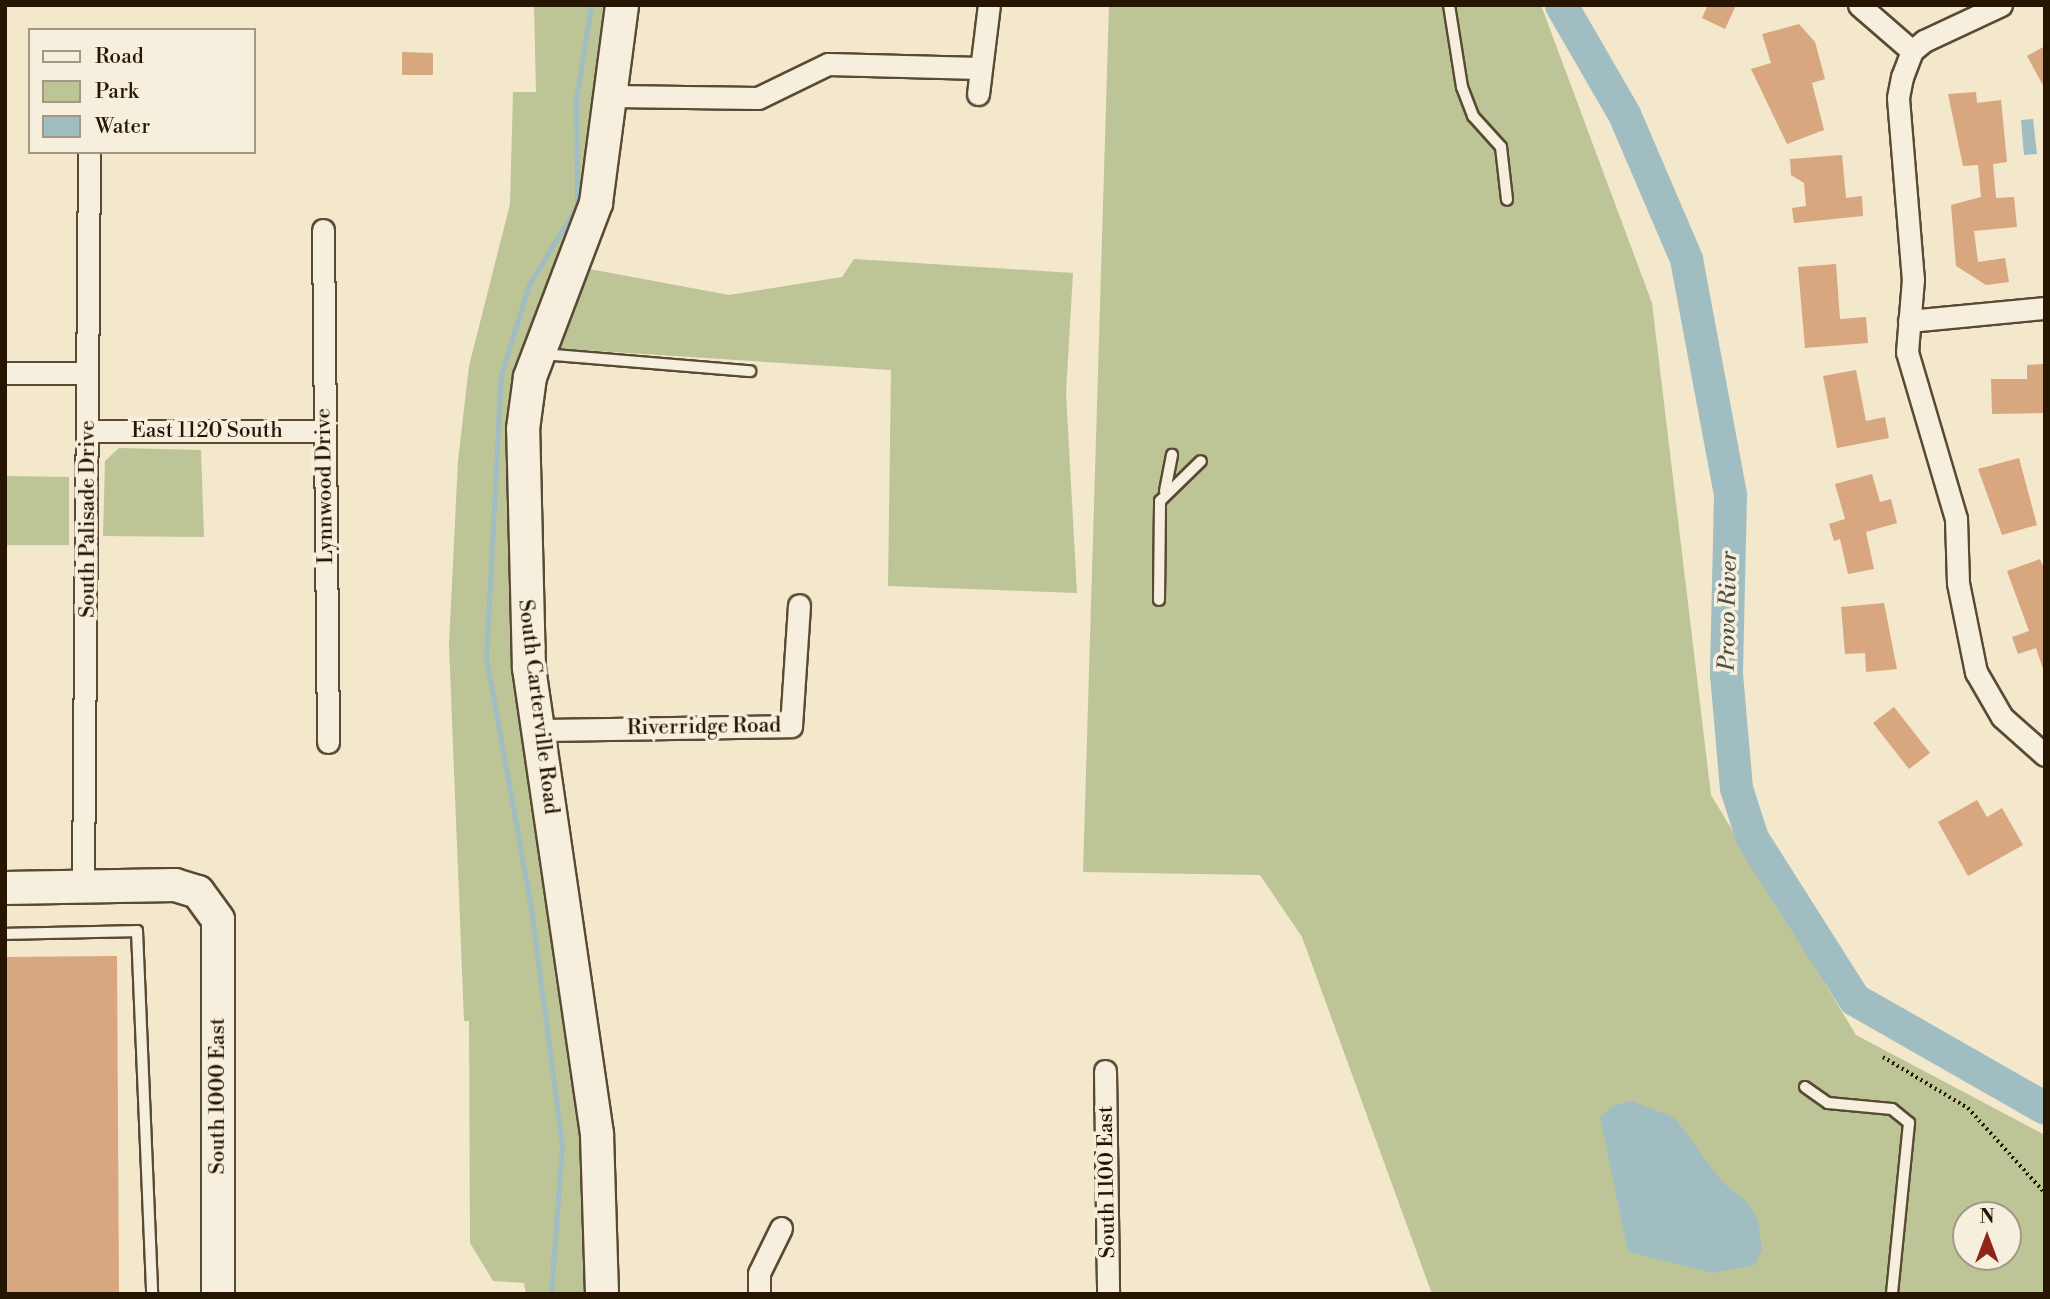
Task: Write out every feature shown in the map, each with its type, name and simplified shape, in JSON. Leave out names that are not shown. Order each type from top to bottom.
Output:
[{"type":"street","name":"South Carterville Road","points":[[602,1294],[597,1134],[540,730],[523,580],[523,429],[538,354],[596,203],[613,96],[622,5]]},
{"type":"street","points":[[978,94],[979,68],[989,5]]},
{"type":"street","points":[[1859,5],[1912,51]]},
{"type":"street","points":[[2001,5],[1961,19],[1912,51],[1899,98],[1913,279],[1909,321],[1912,376],[1956,519],[1958,583],[1976,672],[2002,717],[2045,755]]},
{"type":"street","points":[[613,96],[758,98],[828,64],[979,68]]},
{"type":"street","name":"South Palisade Drive","points":[[83,885],[89,431],[89,154]]},
{"type":"street","name":"Lynnwood Drive","points":[[323,230],[328,742]]},
{"type":"street","points":[[1909,321],[2045,308]]},
{"type":"street","points":[[5,373],[87,373]]},
{"type":"street","name":"East 1120 South","points":[[89,431],[325,431]]},
{"type":"street","name":"Riverridge Road","points":[[540,730],[790,726],[799,605]]},
{"type":"street","points":[[5,888],[83,885]]},
{"type":"street","name":"South 1000 East","points":[[83,885],[175,885],[198,892],[218,920],[218,1294]]},
{"type":"street","name":"South 1100 East","points":[[1105,1071],[1108,1294]]},
{"type":"street","points":[[759,1294],[759,1273],[781,1228]]},
{"type":"lane","points":[[1449,5],[1462,87],[1473,116],[1501,147],[1507,200]]},
{"type":"lane","points":[[538,354],[750,371]]},
{"type":"lane","points":[[1159,600],[1165,491],[1172,455]]},
{"type":"lane","points":[[1165,491],[1201,461]]},
{"type":"lane","points":[[5,934],[137,931],[152,1294]]},
{"type":"lane","points":[[1805,1087],[1828,1103],[1892,1109],[1909,1124],[1892,1294]]},
{"type":"path","points":[[1883,1057],[1968,1108],[2045,1193]]},
{"type":"green space","points":[[534,5],[612,5],[592,172],[518,384],[581,1061],[592,1294],[526,1294],[524,1283],[493,1281],[470,1243],[469,1021],[464,1021],[449,645],[458,461],[469,366],[510,204],[513,92],[536,92]]},
{"type":"green space","points":[[1109,5],[1541,5],[1652,303],[1711,795],[1856,1035],[2045,1135],[2045,1294],[1432,1294],[1302,937],[1260,875],[1083,872]]},
{"type":"green space","points":[[854,259],[1073,273],[1066,393],[1077,593],[888,586],[891,370],[551,348],[584,268],[729,295],[842,277]]},
{"type":"green space","points":[[119,448],[201,450],[204,537],[103,536],[105,461]]},
{"type":"green space","points":[[5,476],[69,477],[69,545],[5,545]]},
{"type":"water","points":[[2033,119],[2037,154],[2024,155],[2021,120]]},
{"type":"water","points":[[1632,1101],[1675,1118],[1722,1182],[1747,1202],[1758,1220],[1762,1249],[1755,1265],[1713,1273],[1628,1252],[1600,1117],[1612,1106]]},
{"type":"building","points":[[1708,5],[1736,5],[1725,29],[1702,18]]},
{"type":"building","points":[[1799,24],[1815,42],[1825,79],[1812,83],[1824,130],[1787,144],[1751,69],[1771,63],[1762,34]]},
{"type":"building","points":[[2045,46],[2045,89],[2027,56]]},
{"type":"building","points":[[402,52],[433,53],[433,75],[402,75]]},
{"type":"building","points":[[1976,92],[1977,103],[2001,100],[2007,162],[1993,164],[1996,198],[2014,197],[2017,227],[1974,231],[1978,262],[2005,258],[2009,282],[1986,285],[1956,266],[1951,205],[1981,197],[1978,165],[1963,166],[1948,94]]},
{"type":"building","points":[[1842,155],[1846,198],[1862,196],[1863,216],[1794,223],[1792,208],[1806,206],[1804,183],[1791,175],[1790,159]]},
{"type":"building","points":[[1836,264],[1840,319],[1866,317],[1868,343],[1805,348],[1798,267]]},
{"type":"building","points":[[2045,364],[2045,413],[1992,414],[1991,379],[2027,379],[2027,365]]},
{"type":"building","points":[[1856,370],[1866,421],[1885,417],[1889,438],[1837,448],[1823,376]]},
{"type":"building","points":[[2019,458],[2037,525],[2002,535],[1978,469]]},
{"type":"building","points":[[1872,474],[1880,502],[1891,499],[1897,523],[1866,532],[1874,569],[1848,574],[1840,539],[1834,541],[1829,524],[1845,519],[1835,484]]},
{"type":"building","points":[[2040,559],[2045,571],[2043,669],[2036,648],[2018,654],[2012,637],[2029,631],[2007,571]]},
{"type":"building","points":[[1884,603],[1897,669],[1866,672],[1865,653],[1845,654],[1841,607]]},
{"type":"building","points":[[1894,707],[1930,753],[1909,769],[1873,723]]},
{"type":"building","points":[[1977,800],[1987,817],[2002,808],[2023,845],[1968,876],[1938,822]]},
{"type":"building","points":[[117,956],[119,1294],[5,1294],[5,957]]},
{"type":"waterway","points":[[551,1294],[562,1144],[530,902],[486,658],[501,375],[529,284],[577,206],[576,100],[591,5]]},
{"type":"waterway","name":"Provo River","points":[[1561,5],[1624,114],[1686,259],[1730,495],[1726,674],[1736,788],[1752,838],[1854,999],[2045,1108]]}]
